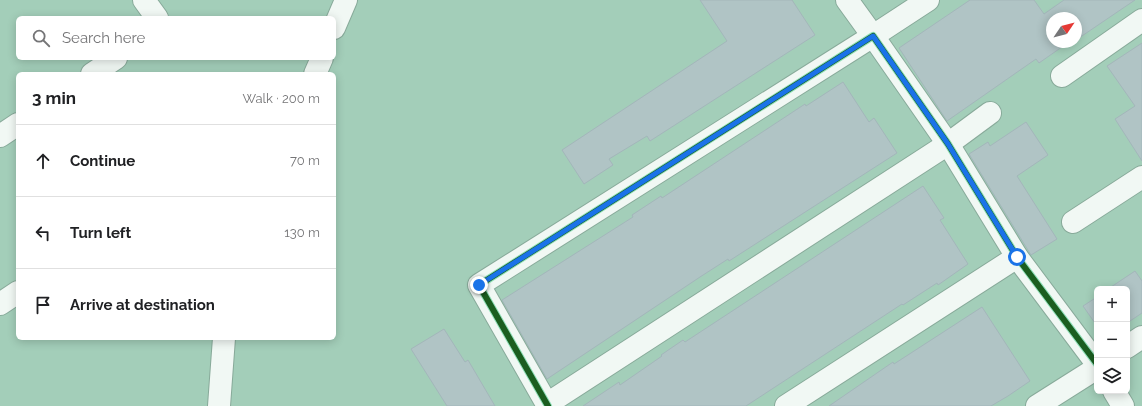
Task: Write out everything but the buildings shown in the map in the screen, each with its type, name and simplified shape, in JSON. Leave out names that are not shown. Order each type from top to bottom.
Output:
[{"type":"street","points":[[144,0],[156,16]]},
{"type":"street","points":[[336,23],[346,0]]},
{"type":"street","points":[[847,0],[948,144],[1017,257],[1094,360]]},
{"type":"street","points":[[928,0],[479,285],[548,405],[948,144],[990,113]]},
{"type":"street","points":[[1062,76],[1142,20]]},
{"type":"street","points":[[95,72],[113,60]]},
{"type":"street","points":[[317,72],[321,60]]},
{"type":"street","points":[[0,136],[16,125]]},
{"type":"street","points":[[1073,222],[1142,177]]},
{"type":"street","points":[[786,406],[1017,257]]},
{"type":"street","points":[[0,304],[16,293]]},
{"type":"street","points":[[1130,345],[1142,337]]},
{"type":"street","points":[[219,406],[224,340]]},
{"type":"street","points":[[1037,406],[1094,370]]},
{"type":"street","points":[[1116,394],[1123,406]]},
{"type":"cycle path","points":[[548,406],[479,285],[873,36],[948,144],[1017,257],[1094,360]]},
{"type":"route","points":[[479,285],[873,36],[948,144],[1017,257]]}]
